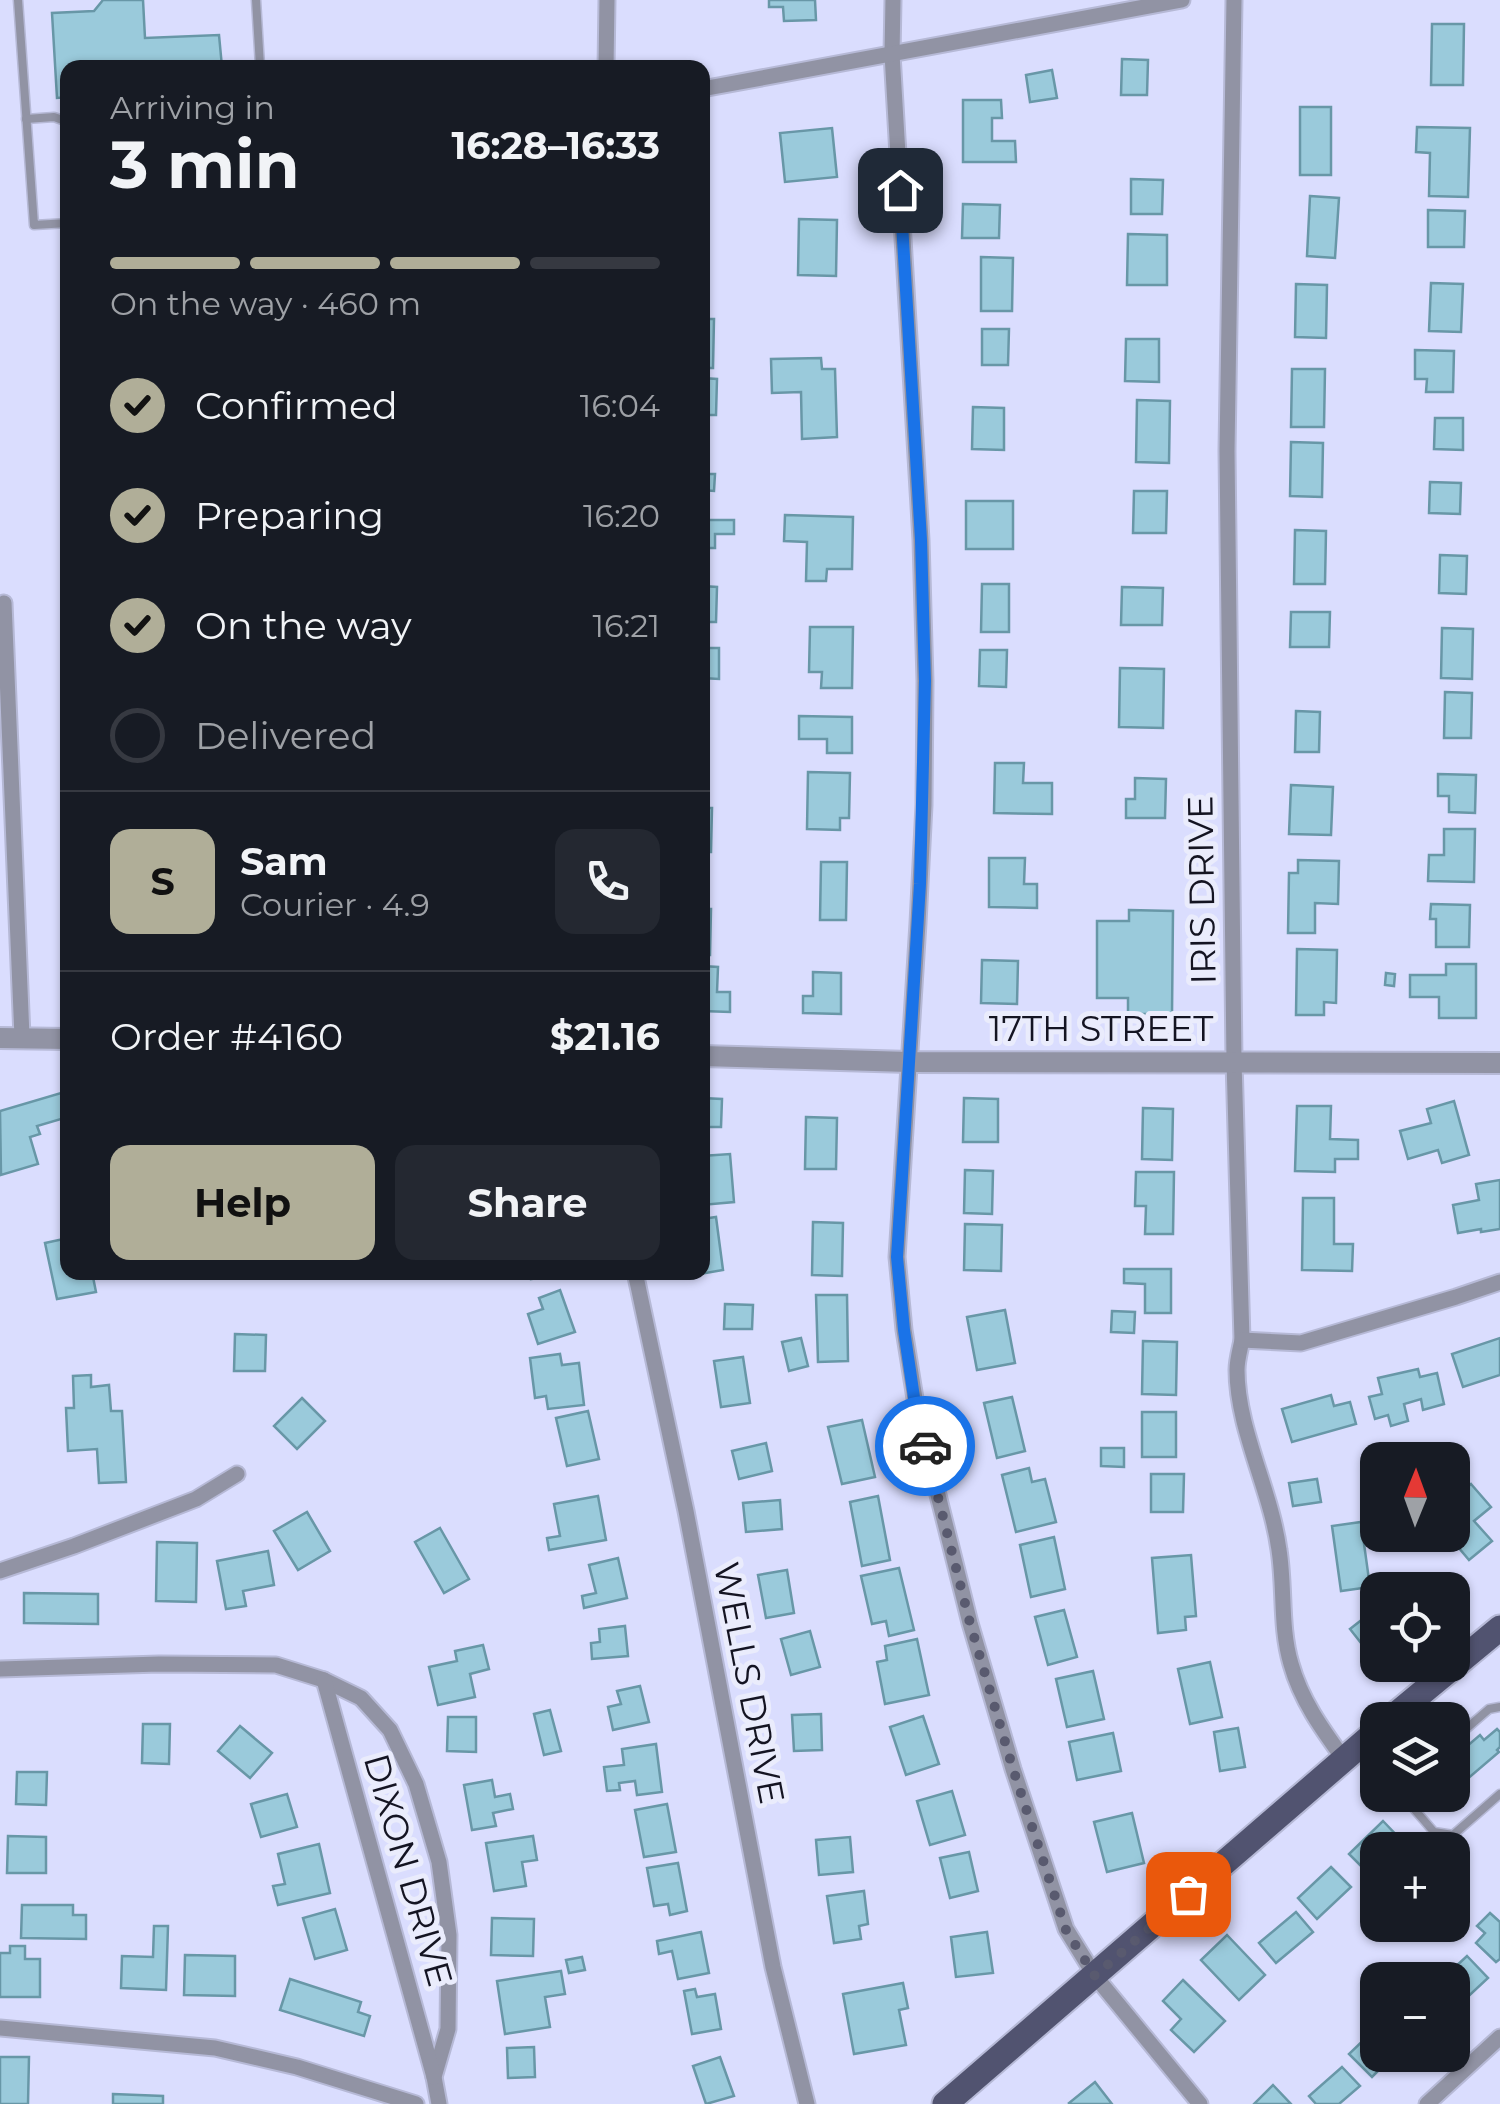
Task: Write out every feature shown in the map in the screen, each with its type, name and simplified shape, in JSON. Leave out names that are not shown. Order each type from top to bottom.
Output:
[{"type":"main road","points":[[1411,1702],[1500,1628]]},
{"type":"main road","points":[[945,2104],[1360,1744]]},
{"type":"street","points":[[606,60],[607,0]]},
{"type":"street","points":[[893,0],[892,54],[921,540],[925,681],[924,805],[897,1257],[904,1330],[916,1411],[970,1623],[1066,1930],[1095,1976],[1200,2104]]},
{"type":"street","points":[[710,88],[1182,0]]},
{"type":"street","name":"IRIS DRIVE","points":[[1234,0],[1227,450],[1234,1061],[1242,1340],[1237,1367],[1240,1404],[1280,1553],[1290,1664],[1317,1722],[1360,1744]]},
{"type":"street","points":[[4,602],[11,1038],[60,1039]]},
{"type":"street","name":"17TH STREET","points":[[710,1056],[910,1062],[1500,1062]]},
{"type":"street","name":"WELLS DRIVE","points":[[637,1280],[686,1512],[773,1966],[807,2104]]},
{"type":"street","points":[[1242,1340],[1301,1343],[1500,1282]]},
{"type":"street","points":[[0,1571],[196,1498],[237,1474]]},
{"type":"street","name":"DIXON DRIVE","points":[[0,1670],[159,1664],[276,1665],[324,1680],[361,1698],[390,1730],[416,1784],[439,1862],[449,1936],[448,2030],[434,2076]]},
{"type":"street","name":"DIXON DRIVE","points":[[324,1680],[439,2104]]},
{"type":"street","points":[[0,2028],[215,2048],[297,2067],[416,2104]]},
{"type":"street","points":[[1427,2104],[1500,2037]]},
{"type":"lane","points":[[18,0],[34,225],[60,223]]},
{"type":"lane","points":[[256,0],[260,60]]},
{"type":"lane","points":[[26,119],[60,119]]},
{"type":"lane","points":[[1470,1725],[1489,1709],[1500,1707]]},
{"type":"lane","points":[[1417,1812],[1434,1832],[1453,1836],[1500,1794]]},
{"type":"building","points":[[103,0],[143,0],[145,38],[219,35],[221,60],[60,60],[57,98],[52,13],[94,11]]},
{"type":"building","points":[[769,0],[815,0],[816,20],[784,21],[783,7],[769,7]]},
{"type":"building","points":[[1432,24],[1464,24],[1463,85],[1431,85]]},
{"type":"building","points":[[1122,59],[1148,60],[1147,95],[1121,95]]},
{"type":"building","points":[[1052,70],[1057,98],[1030,102],[1026,75]]},
{"type":"building","points":[[963,100],[1001,100],[1002,118],[992,118],[992,141],[1015,141],[1016,162],[963,162]]},
{"type":"building","points":[[1300,107],[1331,107],[1331,175],[1300,175]]},
{"type":"building","points":[[1417,127],[1470,128],[1468,197],[1429,196],[1430,153],[1416,152]]},
{"type":"building","points":[[832,128],[837,177],[785,182],[780,133]]},
{"type":"building","points":[[1131,179],[1163,180],[1162,214],[1131,214]]},
{"type":"building","points":[[1310,196],[1339,198],[1335,258],[1307,256]]},
{"type":"building","points":[[963,204],[1000,205],[999,238],[962,238]]},
{"type":"building","points":[[1428,210],[1465,211],[1464,247],[1428,247]]},
{"type":"building","points":[[799,219],[837,220],[836,276],[798,275]]},
{"type":"building","points":[[1128,234],[1167,235],[1167,285],[1127,285]]},
{"type":"building","points":[[981,257],[1013,258],[1012,311],[981,311]]},
{"type":"building","points":[[1431,283],[1463,284],[1461,332],[1429,331]]},
{"type":"building","points":[[1296,284],[1327,285],[1326,338],[1295,337]]},
{"type":"building","points":[[710,319],[714,319],[710,368]]},
{"type":"building","points":[[982,329],[1009,329],[1008,365],[982,365]]},
{"type":"building","points":[[1126,339],[1159,339],[1159,382],[1125,381]]},
{"type":"building","points":[[1415,350],[1454,351],[1453,392],[1426,392],[1427,379],[1415,379]]},
{"type":"building","points":[[821,358],[822,369],[835,369],[837,437],[802,439],[801,392],[772,393],[771,359]]},
{"type":"building","points":[[1292,369],[1325,369],[1324,427],[1291,427]]},
{"type":"building","points":[[710,379],[717,379],[716,415],[710,415]]},
{"type":"building","points":[[1137,400],[1170,401],[1169,463],[1136,462]]},
{"type":"building","points":[[973,407],[1004,408],[1004,450],[972,449]]},
{"type":"building","points":[[1435,418],[1463,418],[1463,450],[1434,449]]},
{"type":"building","points":[[1291,442],[1323,443],[1322,497],[1290,496]]},
{"type":"building","points":[[710,474],[715,474],[714,491],[710,491]]},
{"type":"building","points":[[1430,482],[1461,483],[1460,514],[1429,513]]},
{"type":"building","points":[[1134,491],[1167,491],[1166,533],[1133,533]]},
{"type":"building","points":[[966,501],[1013,501],[1013,549],[966,549]]},
{"type":"building","points":[[785,515],[853,517],[852,569],[827,569],[826,581],[806,581],[807,542],[784,541]]},
{"type":"building","points":[[710,520],[734,520],[734,534],[715,534],[715,548],[710,548]]},
{"type":"building","points":[[1295,530],[1326,531],[1325,584],[1294,584]]},
{"type":"building","points":[[1440,555],[1467,556],[1466,594],[1439,593]]},
{"type":"building","points":[[982,584],[1009,584],[1009,632],[981,632]]},
{"type":"building","points":[[710,587],[717,587],[716,622],[710,622]]},
{"type":"building","points":[[1122,587],[1163,588],[1162,625],[1121,625]]},
{"type":"building","points":[[1291,612],[1330,612],[1329,647],[1290,647]]},
{"type":"building","points":[[810,627],[853,627],[852,688],[821,688],[822,672],[809,672]]},
{"type":"building","points":[[1442,628],[1473,629],[1472,679],[1441,678]]},
{"type":"building","points":[[710,648],[719,648],[719,679],[710,678]]},
{"type":"building","points":[[980,650],[1007,650],[1006,687],[979,686]]},
{"type":"building","points":[[1120,668],[1164,669],[1163,728],[1119,727]]},
{"type":"building","points":[[1445,692],[1472,693],[1471,738],[1444,738]]},
{"type":"building","points":[[1296,711],[1320,712],[1319,752],[1295,752]]},
{"type":"building","points":[[799,716],[852,717],[852,753],[827,753],[827,739],[799,739]]},
{"type":"building","points":[[995,763],[1024,763],[1023,783],[1052,783],[1052,814],[994,813]]},
{"type":"building","points":[[808,772],[850,773],[849,818],[840,818],[840,830],[807,829]]},
{"type":"building","points":[[1438,774],[1476,775],[1475,813],[1449,812],[1449,796],[1438,796]]},
{"type":"building","points":[[1135,778],[1166,779],[1165,818],[1126,818],[1126,799],[1135,799]]},
{"type":"building","points":[[1291,785],[1333,787],[1331,835],[1289,834]]},
{"type":"building","points":[[710,808],[712,808],[711,852]]},
{"type":"building","points":[[1444,829],[1475,829],[1474,882],[1428,881],[1429,855],[1444,855]]},
{"type":"building","points":[[989,858],[1025,858],[1024,884],[1037,884],[1037,908],[989,907]]},
{"type":"building","points":[[1298,860],[1339,861],[1338,904],[1315,903],[1315,933],[1288,933],[1289,873],[1298,873]]},
{"type":"building","points":[[821,862],[847,862],[846,920],[820,920]]},
{"type":"building","points":[[1431,904],[1470,905],[1469,947],[1436,947],[1436,919],[1430,919]]},
{"type":"building","points":[[1129,910],[1173,911],[1172,1014],[1128,1014],[1128,998],[1097,998],[1097,921],[1129,921]]},
{"type":"building","points":[[1297,949],[1337,950],[1336,1003],[1324,1002],[1324,1015],[1296,1015]]},
{"type":"building","points":[[982,960],[1018,961],[1017,1004],[981,1003]]},
{"type":"building","points":[[1446,964],[1476,964],[1476,1018],[1439,1018],[1439,997],[1410,997],[1410,975],[1446,975]]},
{"type":"building","points":[[710,966],[718,967],[717,992],[730,992],[730,1012],[710,1011]]},
{"type":"building","points":[[813,972],[841,973],[841,1014],[803,1013],[803,996],[813,996]]},
{"type":"building","points":[[1386,973],[1395,974],[1394,986],[1385,985]]},
{"type":"building","points":[[60,1093],[60,1119],[37,1126],[40,1134],[30,1137],[38,1164],[1,1175],[0,1111]]},
{"type":"building","points":[[710,1098],[722,1099],[721,1127],[710,1127]]},
{"type":"building","points":[[964,1098],[998,1099],[998,1142],[963,1142]]},
{"type":"building","points":[[1454,1101],[1469,1155],[1442,1163],[1438,1150],[1408,1159],[1400,1131],[1431,1123],[1427,1109]]},
{"type":"building","points":[[1297,1106],[1331,1106],[1330,1139],[1358,1140],[1358,1159],[1335,1159],[1335,1172],[1295,1171]]},
{"type":"building","points":[[1143,1108],[1173,1109],[1172,1160],[1142,1159]]},
{"type":"building","points":[[806,1117],[837,1118],[836,1169],[805,1169]]},
{"type":"building","points":[[730,1154],[734,1202],[710,1204],[710,1155]]},
{"type":"building","points":[[965,1170],[993,1171],[992,1214],[964,1213]]},
{"type":"building","points":[[1136,1172],[1174,1172],[1173,1234],[1145,1234],[1146,1206],[1135,1206]]},
{"type":"building","points":[[1500,1180],[1500,1229],[1458,1233],[1453,1205],[1479,1200],[1476,1184]]},
{"type":"building","points":[[1303,1198],[1334,1198],[1334,1244],[1353,1244],[1352,1271],[1302,1270]]},
{"type":"building","points":[[716,1217],[723,1270],[710,1272],[710,1218]]},
{"type":"building","points":[[813,1222],[843,1223],[842,1276],[812,1275]]},
{"type":"building","points":[[965,1224],[1002,1225],[1001,1271],[964,1270]]},
{"type":"building","points":[[60,1240],[60,1280],[94,1280],[96,1292],[57,1299],[45,1243]]},
{"type":"building","points":[[1124,1269],[1171,1269],[1171,1313],[1145,1313],[1145,1284],[1124,1283]]},
{"type":"building","points":[[560,1290],[575,1332],[538,1344],[528,1314],[543,1309],[539,1298]]},
{"type":"building","points":[[816,1295],[847,1295],[848,1361],[818,1362]]},
{"type":"building","points":[[725,1304],[753,1305],[752,1329],[724,1329]]},
{"type":"building","points":[[1005,1310],[1015,1363],[977,1370],[967,1317]]},
{"type":"building","points":[[1112,1311],[1135,1312],[1134,1333],[1111,1332]]},
{"type":"building","points":[[235,1334],[266,1335],[265,1371],[234,1371]]},
{"type":"building","points":[[801,1338],[808,1366],[789,1371],[782,1342]]},
{"type":"building","points":[[1500,1338],[1500,1375],[1463,1387],[1452,1354]]},
{"type":"building","points":[[1143,1341],[1177,1342],[1176,1395],[1142,1394]]},
{"type":"building","points":[[560,1354],[562,1365],[579,1363],[584,1405],[548,1409],[546,1396],[535,1398],[530,1358]]},
{"type":"building","points":[[743,1357],[750,1403],[721,1407],[714,1361]]},
{"type":"building","points":[[1418,1369],[1420,1377],[1437,1373],[1444,1404],[1423,1410],[1421,1399],[1404,1404],[1408,1421],[1391,1426],[1388,1415],[1375,1419],[1369,1397],[1382,1394],[1378,1378]]},
{"type":"building","points":[[91,1375],[91,1387],[109,1385],[111,1411],[122,1411],[126,1482],[99,1483],[97,1449],[68,1451],[66,1408],[74,1408],[73,1376]]},
{"type":"building","points":[[1331,1395],[1334,1406],[1350,1402],[1356,1424],[1292,1442],[1282,1409]]},
{"type":"building","points":[[1012,1397],[1025,1451],[997,1458],[984,1403]]},
{"type":"building","points":[[302,1398],[325,1421],[297,1449],[274,1426]]},
{"type":"building","points":[[588,1411],[599,1459],[567,1466],[556,1418]]},
{"type":"building","points":[[1142,1412],[1176,1412],[1176,1457],[1142,1457]]},
{"type":"building","points":[[862,1420],[875,1477],[842,1484],[828,1427]]},
{"type":"building","points":[[766,1443],[772,1471],[739,1479],[732,1451]]},
{"type":"building","points":[[1101,1448],[1124,1448],[1124,1467],[1101,1466]]},
{"type":"building","points":[[1029,1468],[1032,1482],[1045,1479],[1056,1522],[1016,1532],[1002,1475]]},
{"type":"building","points":[[1151,1474],[1184,1474],[1183,1512],[1151,1512]]},
{"type":"building","points":[[1317,1479],[1321,1502],[1293,1506],[1289,1483]]},
{"type":"building","points":[[1470,1485],[1491,1507],[1474,1521],[1492,1541],[1469,1560],[1462,1552],[1470,1552]]},
{"type":"building","points":[[598,1496],[606,1540],[549,1550],[547,1538],[560,1536],[554,1504]]},
{"type":"building","points":[[878,1496],[890,1560],[862,1566],[850,1502]]},
{"type":"building","points":[[780,1500],[782,1529],[746,1532],[743,1503]]},
{"type":"building","points":[[307,1512],[330,1551],[298,1570],[274,1531]]},
{"type":"building","points":[[1360,1522],[1360,1552],[1365,1552],[1368,1572],[1360,1572],[1360,1588],[1341,1591],[1332,1526]]},
{"type":"building","points":[[440,1528],[469,1579],[444,1593],[415,1542]]},
{"type":"building","points":[[1054,1537],[1065,1589],[1031,1597],[1020,1545]]},
{"type":"building","points":[[157,1542],[197,1543],[196,1602],[156,1601]]},
{"type":"building","points":[[268,1551],[274,1585],[243,1591],[246,1606],[226,1609],[217,1561]]},
{"type":"building","points":[[1191,1555],[1196,1616],[1185,1617],[1186,1630],[1158,1633],[1152,1558]]},
{"type":"building","points":[[618,1558],[627,1598],[584,1608],[582,1596],[596,1593],[589,1565]]},
{"type":"building","points":[[899,1568],[914,1630],[889,1636],[886,1621],[872,1624],[861,1576]]},
{"type":"building","points":[[787,1570],[794,1613],[766,1618],[758,1575]]},
{"type":"building","points":[[24,1593],[98,1594],[98,1624],[24,1623]]},
{"type":"building","points":[[1064,1610],[1077,1657],[1048,1665],[1035,1617]]},
{"type":"building","points":[[1360,1621],[1360,1642],[1350,1629]]},
{"type":"building","points":[[625,1626],[628,1656],[592,1659],[591,1643],[600,1642],[599,1629]]},
{"type":"building","points":[[810,1631],[820,1667],[791,1675],[781,1639]]},
{"type":"building","points":[[917,1639],[929,1695],[885,1704],[877,1662],[887,1660],[885,1646]]},
{"type":"building","points":[[483,1645],[489,1669],[470,1674],[475,1697],[438,1705],[429,1667],[457,1661],[455,1651]]},
{"type":"building","points":[[1210,1662],[1222,1717],[1190,1724],[1178,1669]]},
{"type":"building","points":[[1093,1671],[1104,1719],[1067,1727],[1056,1679]]},
{"type":"building","points":[[640,1686],[649,1722],[613,1730],[608,1707],[621,1704],[617,1691]]},
{"type":"building","points":[[550,1710],[561,1751],[544,1755],[534,1714]]},
{"type":"building","points":[[821,1714],[822,1750],[794,1751],[792,1715]]},
{"type":"building","points":[[923,1716],[939,1764],[906,1775],[890,1727]]},
{"type":"building","points":[[448,1717],[476,1717],[476,1752],[447,1751]]},
{"type":"building","points":[[143,1724],[170,1724],[169,1764],[142,1763]]},
{"type":"building","points":[[240,1726],[272,1753],[250,1778],[218,1751]]},
{"type":"building","points":[[1238,1728],[1245,1767],[1220,1771],[1214,1732]]},
{"type":"building","points":[[1497,1729],[1499,1752],[1470,1777],[1470,1744],[1480,1735],[1484,1740]]},
{"type":"building","points":[[1113,1733],[1121,1771],[1077,1780],[1069,1742]]},
{"type":"building","points":[[656,1744],[662,1792],[637,1795],[635,1781],[619,1783],[620,1790],[607,1791],[604,1767],[624,1765],[622,1749]]},
{"type":"building","points":[[17,1772],[47,1772],[46,1805],[16,1804]]},
{"type":"building","points":[[492,1780],[495,1797],[510,1794],[513,1809],[493,1813],[496,1826],[472,1830],[464,1785]]},
{"type":"building","points":[[952,1791],[965,1835],[930,1845],[917,1801]]},
{"type":"building","points":[[287,1794],[297,1827],[261,1837],[251,1804]]},
{"type":"building","points":[[667,1804],[676,1852],[644,1857],[635,1810]]},
{"type":"building","points":[[1132,1813],[1144,1863],[1107,1872],[1094,1822]]},
{"type":"building","points":[[1383,1821],[1393,1832],[1372,1832]]},
{"type":"building","points":[[8,1836],[46,1837],[46,1873],[7,1873]]},
{"type":"building","points":[[533,1836],[537,1860],[522,1862],[526,1886],[494,1891],[486,1843]]},
{"type":"building","points":[[850,1837],[853,1872],[819,1875],[816,1840]]},
{"type":"building","points":[[1360,1843],[1360,1865],[1349,1854]]},
{"type":"building","points":[[319,1844],[330,1893],[278,1905],[273,1886],[285,1884],[278,1854]]},
{"type":"building","points":[[969,1852],[978,1891],[950,1898],[940,1858]]},
{"type":"building","points":[[678,1863],[687,1911],[670,1915],[668,1904],[654,1906],[647,1868]]},
{"type":"building","points":[[1331,1867],[1351,1887],[1317,1919],[1298,1898]]},
{"type":"building","points":[[864,1891],[868,1924],[859,1926],[861,1939],[834,1943],[827,1896]]},
{"type":"building","points":[[22,1905],[73,1905],[73,1915],[86,1915],[86,1939],[21,1938]]},
{"type":"building","points":[[335,1909],[347,1950],[315,1959],[303,1918]]},
{"type":"building","points":[[1296,1912],[1313,1932],[1276,1963],[1259,1943]]},
{"type":"building","points":[[1490,1913],[1500,1922],[1500,1959],[1496,1962],[1476,1943],[1485,1933],[1477,1926]]},
{"type":"building","points":[[492,1918],[534,1919],[533,1956],[491,1955]]},
{"type":"building","points":[[154,1926],[168,1926],[166,1990],[121,1988],[122,1956],[153,1957]]},
{"type":"building","points":[[701,1932],[709,1973],[678,1979],[672,1951],[659,1954],[657,1941]]},
{"type":"building","points":[[987,1932],[993,1973],[956,1977],[951,1937]]},
{"type":"building","points":[[1227,1935],[1265,1975],[1239,2000],[1201,1960]]},
{"type":"building","points":[[10,1946],[25,1946],[25,1959],[40,1959],[40,1997],[0,1997],[0,1953],[10,1953]]},
{"type":"building","points":[[185,1955],[235,1956],[235,1996],[184,1995]]},
{"type":"building","points":[[1467,1956],[1488,1978],[1470,1995],[1470,1962],[1460,1962]]},
{"type":"building","points":[[582,1957],[585,1970],[569,1973],[566,1960]]},
{"type":"building","points":[[561,1971],[565,1994],[545,1997],[550,2027],[505,2034],[497,1981]]},
{"type":"building","points":[[290,1979],[361,2002],[358,2012],[370,2016],[364,2036],[280,2010]]},
{"type":"building","points":[[1183,1980],[1225,2021],[1194,2052],[1171,2030],[1181,2019],[1163,2001]]},
{"type":"building","points":[[903,1983],[908,2008],[899,2010],[906,2045],[854,2054],[843,1994]]},
{"type":"building","points":[[695,1989],[697,1997],[715,1994],[721,2029],[692,2034],[684,1991]]},
{"type":"building","points":[[1360,2043],[1360,2065],[1349,2054]]},
{"type":"building","points":[[534,2047],[535,2077],[508,2078],[507,2048]]},
{"type":"building","points":[[0,2057],[29,2057],[28,2104],[0,2104]]},
{"type":"building","points":[[720,2057],[734,2096],[706,2104],[693,2066]]},
{"type":"building","points":[[1342,2067],[1360,2086],[1339,2104],[1316,2104],[1309,2096]]},
{"type":"building","points":[[1095,2082],[1112,2104],[1069,2103]]},
{"type":"building","points":[[1273,2085],[1291,2104],[1254,2104]]},
{"type":"building","points":[[113,2094],[163,2096],[163,2104],[113,2104]]},
{"type":"way so far","points":[[925,1446],[970,1623],[1013,1769],[1066,1930],[1095,1976],[1188,1894]]},
{"type":"route","points":[[900,190],[921,540],[925,681],[924,805],[897,1257],[916,1411],[925,1446]]}]
